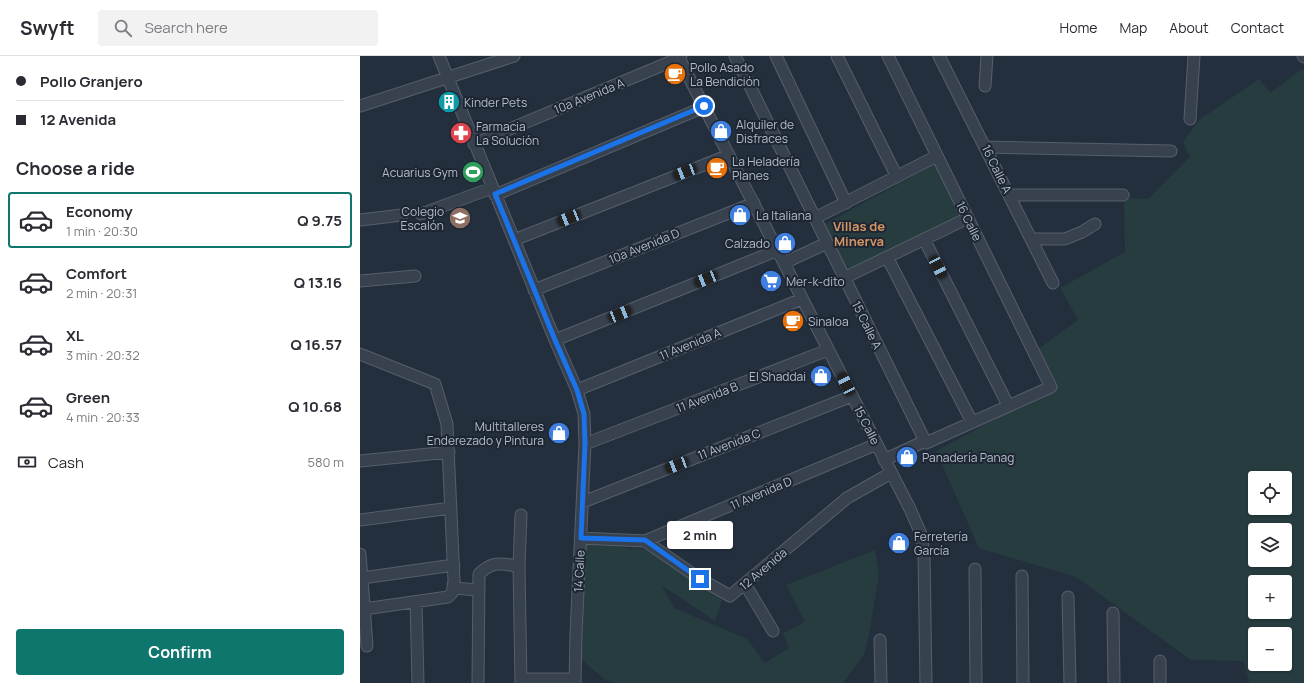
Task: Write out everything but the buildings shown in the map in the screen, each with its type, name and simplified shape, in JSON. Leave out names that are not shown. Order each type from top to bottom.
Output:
[{"type":"street","name":"14 Calle","points":[[439,56],[534,290],[577,390],[584,414],[585,444],[575,681]]},
{"type":"street","points":[[360,106],[514,56]]},
{"type":"street","name":"15 Calle","points":[[679,56],[877,444],[921,534],[924,554],[926,683]]},
{"type":"street","name":"10a Avenida A","points":[[474,144],[663,65],[679,56]]},
{"type":"street","name":"15 Calle A","points":[[735,56],[925,442]]},
{"type":"street","points":[[776,56],[846,203]]},
{"type":"street","points":[[837,56],[897,177]]},
{"type":"street","name":"16 Calle","points":[[888,56],[1051,387],[1008,405]]},
{"type":"street","name":"16 Calle A","points":[[939,56],[1053,283]]},
{"type":"street","points":[[985,86],[987,56]]},
{"type":"street","points":[[1190,119],[1194,56]]},
{"type":"street","points":[[421,214],[494,191],[704,106]]},
{"type":"street","points":[[986,148],[1171,151]]},
{"type":"street","points":[[514,240],[729,155]]},
{"type":"street","points":[[815,218],[937,156]]},
{"type":"street","points":[[1009,195],[1123,195]]},
{"type":"street","name":"10a Avenida D","points":[[534,290],[754,203]]},
{"type":"street","points":[[360,220],[402,215]]},
{"type":"street","points":[[844,278],[968,218]]},
{"type":"street","points":[[1031,239],[1065,239],[1082,232],[1095,224]]},
{"type":"street","points":[[884,460],[1008,405],[924,239]]},
{"type":"street","points":[[784,263],[827,243]]},
{"type":"street","points":[[555,340],[778,250]]},
{"type":"street","points":[[887,257],[972,422]]},
{"type":"street","points":[[360,281],[415,276]]},
{"type":"street","name":"11 Avenida A","points":[[577,390],[802,299]]},
{"type":"street","name":"11 Avenida B","points":[[585,444],[828,350]]},
{"type":"street","points":[[360,354],[434,384],[447,424],[454,566],[451,593]]},
{"type":"street","name":"11 Avenida C","points":[[583,502],[852,396]]},
{"type":"street","name":"11 Avenida D","points":[[645,540],[877,444]]},
{"type":"street","points":[[360,461],[449,452]]},
{"type":"street","name":"12 Avenida","points":[[645,540],[700,579],[730,596],[847,498],[891,473]]},
{"type":"street","points":[[360,520],[451,508]]},
{"type":"street","points":[[522,515],[519,566],[521,681],[575,681]]},
{"type":"street","points":[[581,538],[645,540]]},
{"type":"street","points":[[360,554],[367,646]]},
{"type":"street","points":[[478,683],[479,574],[487,567],[494,564],[519,566]]},
{"type":"street","points":[[362,578],[454,566]]},
{"type":"street","points":[[975,569],[976,683]]},
{"type":"street","points":[[1022,576],[1023,683]]},
{"type":"street","points":[[745,584],[773,631]]},
{"type":"street","points":[[364,609],[416,602],[451,593],[478,590]]},
{"type":"street","points":[[1068,597],[1070,683]]},
{"type":"street","points":[[416,602],[418,683]]},
{"type":"street","points":[[1113,613],[1114,683]]},
{"type":"street","points":[[880,640],[881,683]]},
{"type":"street","points":[[1160,661],[1160,683]]},
{"type":"green space","points":[[1302,69],[1304,71],[1304,683],[1249,683],[1244,661],[1191,660],[1076,577],[979,548],[936,451],[1053,388],[1033,353],[1078,320],[1060,288],[1125,252],[1124,198],[1148,199],[1190,157],[1183,142],[1199,120],[1259,79],[1270,93]]},
{"type":"green space","points":[[935,164],[963,217],[848,275],[823,225]]},
{"type":"green space","points":[[594,539],[633,550],[632,547],[650,551],[722,600],[715,621],[661,585],[674,608],[747,639],[765,663],[789,648],[783,633],[805,622],[786,585],[875,550],[879,573],[870,630],[864,655],[843,683],[615,683],[605,680],[577,655],[583,544]]},
{"type":"place","name":"Pollo Asado La Bendición","points":[[675,74]]},
{"type":"place","name":"Kinder Pets","points":[[449,102]]},
{"type":"place","name":"Alquiler de Disfraces","points":[[721,131]]},
{"type":"place","name":"Farmacia La Solución","points":[[461,133]]},
{"type":"place","name":"La Heladería Planes","points":[[717,168]]},
{"type":"place","name":"Acuarius Gym","points":[[473,172]]},
{"type":"place","name":"La Italiana","points":[[740,215]]},
{"type":"place","name":"Colegio Escalón","points":[[460,218]]},
{"type":"place","name":"Calzado","points":[[785,243]]},
{"type":"place","name":"Mer-k-dito","points":[[771,281]]},
{"type":"place","name":"Sinaloa","points":[[793,321]]},
{"type":"place","name":"El Shaddai","points":[[821,376]]},
{"type":"place","name":"Multitalleres Enderezado y Pintura","points":[[559,433]]},
{"type":"place","name":"Panadería Panag","points":[[907,457]]},
{"type":"place","name":"Ferretería García","points":[[899,543]]},
{"type":"district","name":"Villas de Minerva","points":[[859,234]]},
{"type":"route","points":[[700,579],[645,540],[581,538],[586,431],[584,414],[577,390],[495,194],[704,106]]}]
